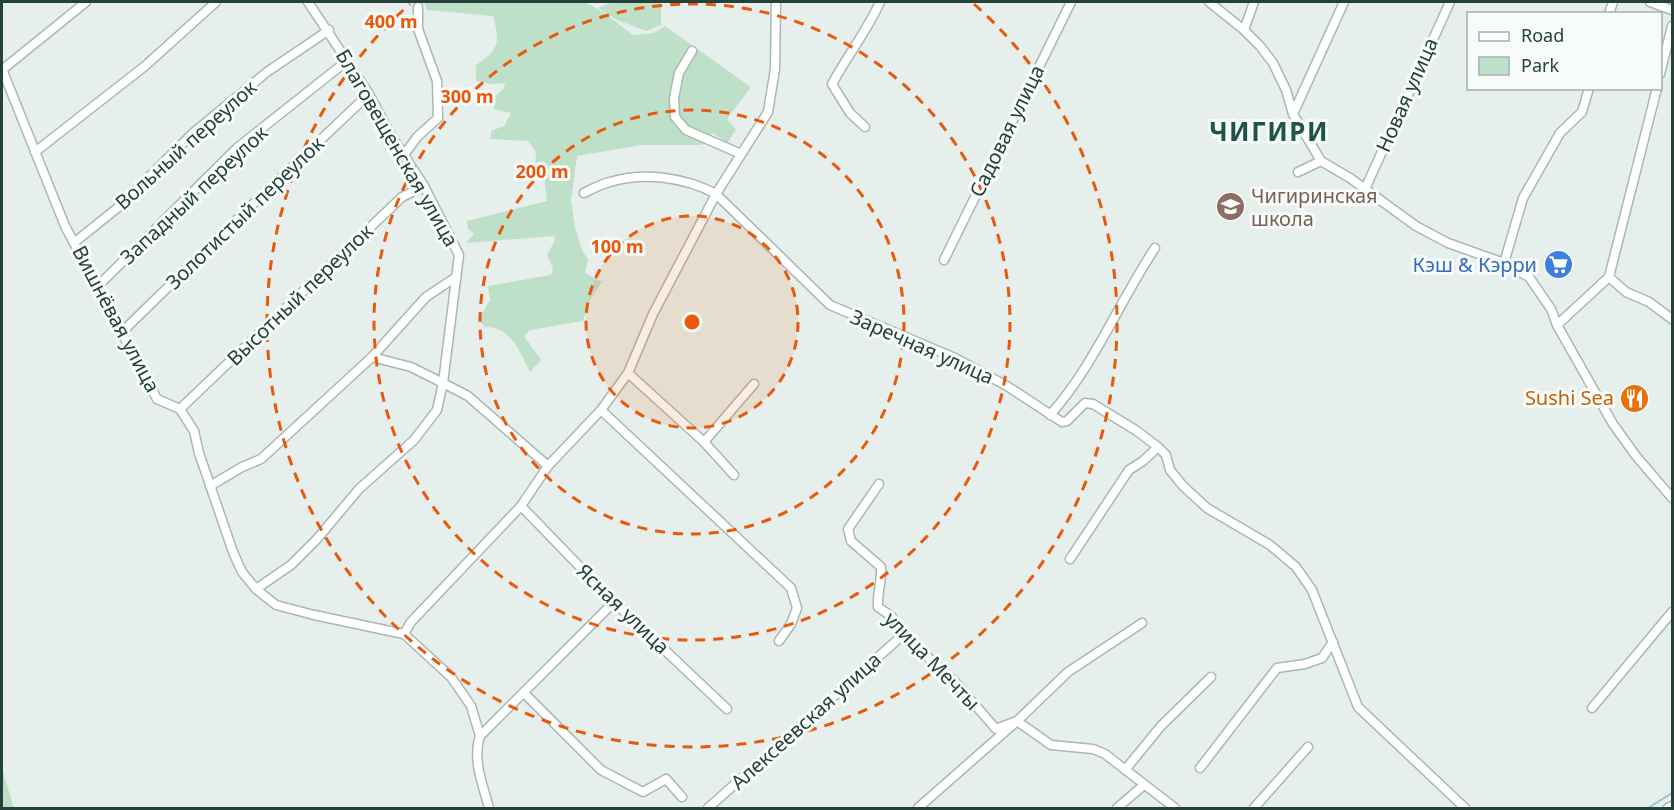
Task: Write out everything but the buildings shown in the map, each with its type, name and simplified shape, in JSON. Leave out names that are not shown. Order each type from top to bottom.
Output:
[{"type":"street","points":[[2,69],[87,2]]},
{"type":"street","points":[[35,152],[145,66],[216,2]]},
{"type":"street","name":"Благовещенская улица","points":[[256,589],[291,565],[317,539],[359,489],[414,440],[436,410],[442,382],[459,255],[424,186],[348,60],[308,2]]},
{"type":"street","points":[[404,634],[411,622],[521,506],[548,466],[601,410],[628,373],[653,314],[716,194],[768,112],[775,69],[776,2]]},
{"type":"street","points":[[865,127],[850,113],[832,84],[850,52],[871,22],[880,2]]},
{"type":"street","name":"Садовая улица","points":[[944,260],[1071,2]]},
{"type":"street","points":[[1209,2],[1260,45],[1286,90],[1293,114],[1321,161],[1416,226],[1448,243],[1504,263],[1529,277],[1551,309],[1557,325],[1613,423],[1636,456],[1672,498]]},
{"type":"street","points":[[1245,30],[1254,2]]},
{"type":"street","points":[[1293,114],[1344,2]]},
{"type":"street","name":"Новая улица","points":[[1365,189],[1450,2]]},
{"type":"street","points":[[1650,2],[1672,10]]},
{"type":"street","points":[[404,155],[417,137],[438,118],[437,81],[418,28],[418,7]]},
{"type":"street","points":[[1662,66],[1672,26]]},
{"type":"street","name":"Вольный переулок","points":[[75,242],[121,205],[194,134],[267,72],[329,30]]},
{"type":"street","points":[[692,51],[679,73],[674,98],[675,117],[686,130],[741,154]]},
{"type":"street","name":"Западный переулок","points":[[98,286],[237,148],[348,60]]},
{"type":"street","name":"Вишнёвая улица","points":[[2,69],[65,226],[157,399],[180,409],[194,431],[210,486],[242,572],[256,589],[276,605],[404,634],[451,676],[471,706],[480,736]]},
{"type":"street","points":[[1504,263],[1523,198],[1560,133],[1582,112],[1588,90]]},
{"type":"street","points":[[1557,325],[1609,277],[1656,90]]},
{"type":"street","name":"Золотистый переулок","points":[[122,332],[369,94]]},
{"type":"street","points":[[1298,172],[1321,161]]},
{"type":"street","name":"Заречная улица","points":[[584,193],[610,181],[647,177],[677,179],[701,186],[716,194],[830,305],[955,358],[1007,386],[1050,415]]},
{"type":"street","name":"Высотный переулок","points":[[180,409],[402,197],[424,186]]},
{"type":"street","points":[[1155,248],[1136,276],[1070,392],[1050,415],[1062,422],[1067,421],[1085,403],[1093,404],[1137,431],[1166,455],[1170,470],[1183,486],[1207,508],[1270,545],[1296,567],[1311,590],[1358,707],[1465,808]]},
{"type":"street","points":[[1609,277],[1626,292],[1649,302],[1672,319]]},
{"type":"street","points":[[210,486],[242,467],[261,459],[372,357],[426,297],[456,278]]},
{"type":"street","points":[[372,357],[411,367],[468,396],[548,466]]},
{"type":"street","points":[[628,373],[704,442],[735,476]]},
{"type":"street","points":[[704,442],[754,384]]},
{"type":"street","points":[[601,410],[791,588],[796,608],[791,624],[779,640]]},
{"type":"street","points":[[1070,559],[1129,470],[1158,447]]},
{"type":"street","name":"улица Мечты","points":[[879,484],[848,529],[851,541],[881,567],[882,580],[877,600],[878,607],[891,616],[904,634],[956,683],[996,729],[1017,721]]},
{"type":"street","name":"Ясная улица","points":[[521,506],[614,602],[727,709]]},
{"type":"street","points":[[489,808],[477,762],[476,747],[480,736],[614,602]]},
{"type":"street","points":[[1592,708],[1672,612]]},
{"type":"street","points":[[918,808],[1017,721],[1068,672],[1142,623]]},
{"type":"street","name":"Алексеевская улица","points":[[708,808],[904,634]]},
{"type":"street","points":[[1200,768],[1277,668],[1305,664],[1322,658],[1332,642]]},
{"type":"street","points":[[1125,770],[1161,726],[1211,677]]},
{"type":"street","points":[[525,693],[601,770],[642,792],[666,779],[682,797]]},
{"type":"street","points":[[1017,721],[1050,746],[1093,748],[1105,754],[1175,808]]},
{"type":"street","points":[[1254,808],[1308,747]]},
{"type":"street","points":[[1117,808],[1144,785]]},
{"type":"street","points":[[1668,808],[1672,806]]},
{"type":"green space","points":[[424,2],[585,2],[633,35],[654,33],[665,26],[751,87],[727,119],[736,130],[727,143],[713,133],[702,145],[642,145],[577,156],[571,201],[575,227],[581,248],[588,260],[585,273],[602,282],[590,299],[583,321],[530,330],[524,336],[541,360],[530,372],[514,342],[508,336],[502,331],[485,327],[478,320],[490,300],[488,286],[551,275],[553,269],[547,255],[555,240],[554,236],[466,243],[474,234],[468,229],[467,221],[547,201],[544,177],[535,169],[536,152],[528,141],[491,139],[491,131],[504,126],[511,113],[494,109],[494,97],[503,90],[505,83],[491,84],[476,81],[476,65],[490,54],[496,44],[497,32],[493,16],[427,10]]},
{"type":"green space","points":[[613,2],[661,2],[661,25],[646,31],[617,20],[598,8]]},
{"type":"green space","points":[[2,769],[14,808],[2,808]]},
{"type":"waterway","points":[[1648,808],[1672,793]]},
{"type":"place","name":"Чигиринская школа","points":[[1230,207]]},
{"type":"place","name":"Кэш & Кэрри","points":[[1558,265]]},
{"type":"place","name":"Sushi Sea","points":[[1635,398]]},
{"type":"district","name":"ЧИГИРИ","points":[[1269,132]]}]
